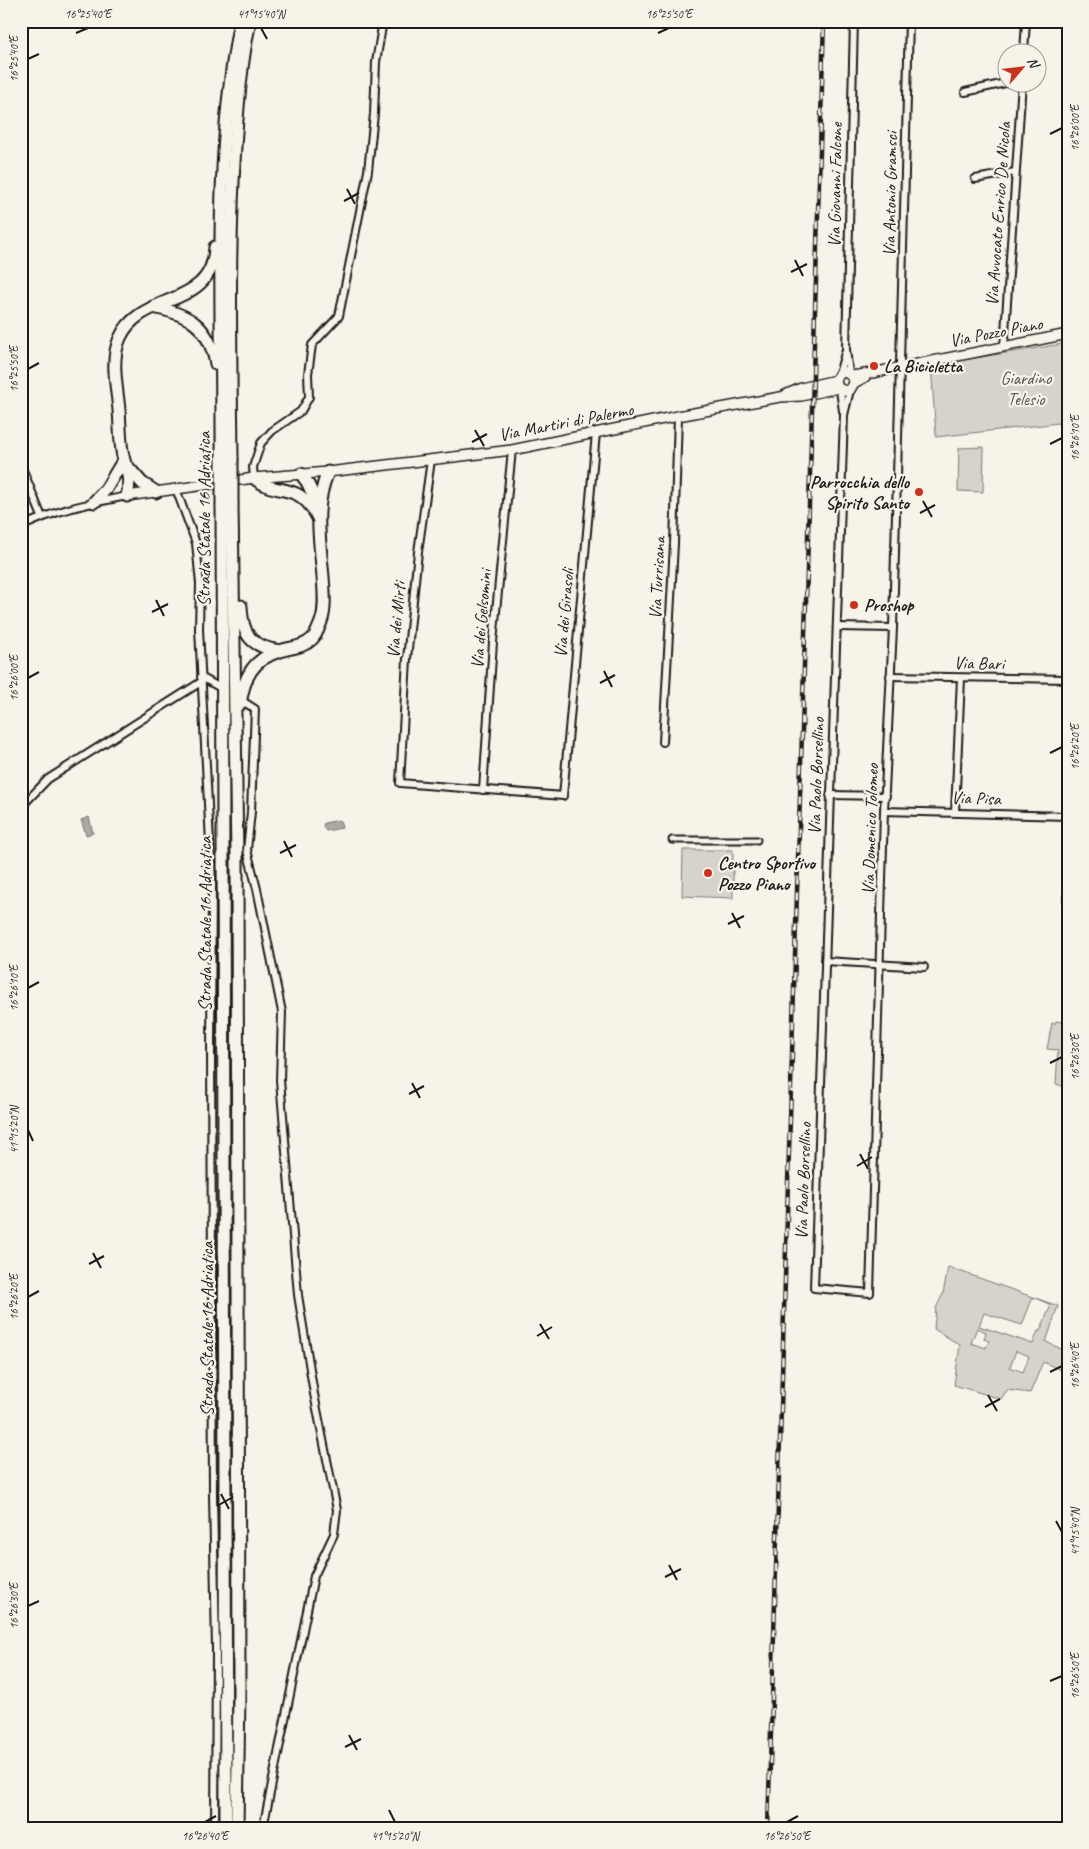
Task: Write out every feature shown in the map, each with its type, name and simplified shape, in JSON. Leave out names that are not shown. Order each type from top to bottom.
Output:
[{"type":"highway","name":"Strada Statale 16 Adriatica","points":[[227,457],[222,395],[220,218],[229,89],[240,21]]},
{"type":"highway","name":"Strada Statale 16 Adriatica","points":[[226,1828],[227,457],[231,205],[237,121],[246,38],[250,21]]},
{"type":"highway","points":[[126,496],[120,480],[123,460],[114,362],[119,339],[128,324],[143,312],[188,294],[202,283],[212,269],[215,252],[216,220],[221,194]]},
{"type":"highway","points":[[153,307],[174,311],[189,318],[204,332],[213,348],[222,395]]},
{"type":"highway","points":[[123,460],[142,483],[156,492]]},
{"type":"highway","points":[[94,502],[106,489],[123,460]]},
{"type":"highway","points":[[235,736],[241,694],[246,678],[254,666],[264,658],[280,651],[297,648],[312,639],[322,620],[324,594],[318,505],[320,493],[328,472]]},
{"type":"highway","points":[[301,474],[300,485],[303,498]]},
{"type":"highway","points":[[301,474],[318,505]]},
{"type":"highway","points":[[254,478],[260,484],[287,490],[303,498],[312,507],[318,518]]},
{"type":"highway","name":"Strada Statale 16 Adriatica","points":[[227,504],[233,526],[235,736],[239,1684],[237,1828]]},
{"type":"highway","points":[[233,526],[239,545],[241,619],[244,628],[249,638],[256,644],[265,649],[280,651]]},
{"type":"street","points":[[254,478],[253,467],[261,443],[272,431],[301,411],[309,397],[308,374],[312,345],[339,316],[368,171],[374,114],[376,62],[382,21]]},
{"type":"street","name":"Via Giovanni Falcone","points":[[845,382],[854,21]]},
{"type":"street","name":"Via Antonio Gramsci","points":[[900,367],[909,21]]},
{"type":"street","points":[[1025,42],[1026,21]]},
{"type":"street","points":[[965,92],[996,85]]},
{"type":"street","name":"Via Avvocato Enrico De Nicola","points":[[1004,348],[1021,92]]},
{"type":"street","points":[[975,179],[1016,172]]},
{"type":"street","name":"Via Pozzo Piano","points":[[780,397],[801,388],[845,382],[872,373],[1068,334]]},
{"type":"street","name":"Via Giovanni Falcone","points":[[845,382],[846,350]]},
{"type":"street","name":"Via Domenico Tolomeo","points":[[870,1293],[884,811],[893,628],[900,367]]},
{"type":"street","name":"Via Paolo Borsellino","points":[[845,382],[814,1288],[870,1293]]},
{"type":"street","name":"Via Martiri di Palermo","points":[[328,472],[512,450],[780,397]]},
{"type":"street","name":"Via Turrisana","points":[[664,742],[678,416]]},
{"type":"street","name":"Via dei Girasoli","points":[[482,790],[563,796],[596,433]]},
{"type":"street","name":"Via dei Gelsomini","points":[[482,790],[493,642],[512,450]]},
{"type":"street","name":"Via dei Mirti","points":[[431,460],[418,552],[408,649],[400,783],[482,790]]},
{"type":"street","points":[[21,465],[42,517]]},
{"type":"street","points":[[21,527],[67,508],[126,496],[254,478],[328,472]]},
{"type":"street","points":[[176,489],[196,543],[200,584],[201,680],[212,882],[210,1062],[216,1649],[214,1828]]},
{"type":"street","points":[[837,627],[893,628]]},
{"type":"street","name":"Via Bari","points":[[890,676],[1068,679]]},
{"type":"street","points":[[955,812],[961,678]]},
{"type":"street","points":[[201,680],[217,686]]},
{"type":"street","points":[[21,808],[48,779],[201,680]]},
{"type":"street","points":[[244,702],[255,709],[252,812],[246,850],[257,889],[282,1012],[280,1080],[298,1294],[314,1394],[337,1510],[334,1534],[314,1576],[263,1828]]},
{"type":"street","points":[[830,795],[886,796]]},
{"type":"street","name":"Via Pisa","points":[[884,811],[1068,816]]},
{"type":"street","points":[[672,840],[757,840]]},
{"type":"street","points":[[1067,900],[1068,892]]},
{"type":"street","points":[[826,961],[924,967]]},
{"type":"green space","name":"Giardino Telesio","points":[[1068,343],[1068,422],[936,437],[931,365]]},
{"type":"green space","points":[[984,447],[983,492],[958,491],[959,448]]},
{"type":"green space","name":"Centro Sportivo Pozzo Piano","points":[[683,850],[733,850],[733,898],[682,896]]},
{"type":"green space","points":[[1056,1021],[1063,1022],[1063,1025],[1068,1026],[1068,1088],[1056,1084],[1058,1050],[1047,1049],[1052,1023],[1055,1024]]},
{"type":"green space","points":[[948,1267],[1033,1297],[1022,1325],[984,1313],[979,1326],[1033,1344],[1051,1305],[1035,1298],[1058,1306],[1046,1342],[1068,1352],[1068,1373],[1043,1362],[1030,1393],[1007,1390],[1001,1399],[954,1385],[960,1345],[934,1329],[936,1308],[943,1294]],"holes":[[[977,1328],[986,1332],[984,1339],[989,1341],[986,1348],[971,1343]],[[1016,1351],[1029,1356],[1023,1372],[1010,1367]]]},
{"type":"shaded area","points":[[89,817],[93,833],[86,835],[81,820]]},
{"type":"shaded area","points":[[340,820],[342,828],[326,831],[323,827],[324,823]]},
{"type":"railway","points":[[768,1828],[824,21]]},
{"type":"place","name":"La Bicicletta","points":[[874,366]]},
{"type":"place","name":"Parrocchia dello Spirito Santo","points":[[919,492]]},
{"type":"place","name":"Proshop","points":[[854,605]]},
{"type":"place","name":"Centro Sportivo Pozzo Piano","points":[[708,873]]}]
